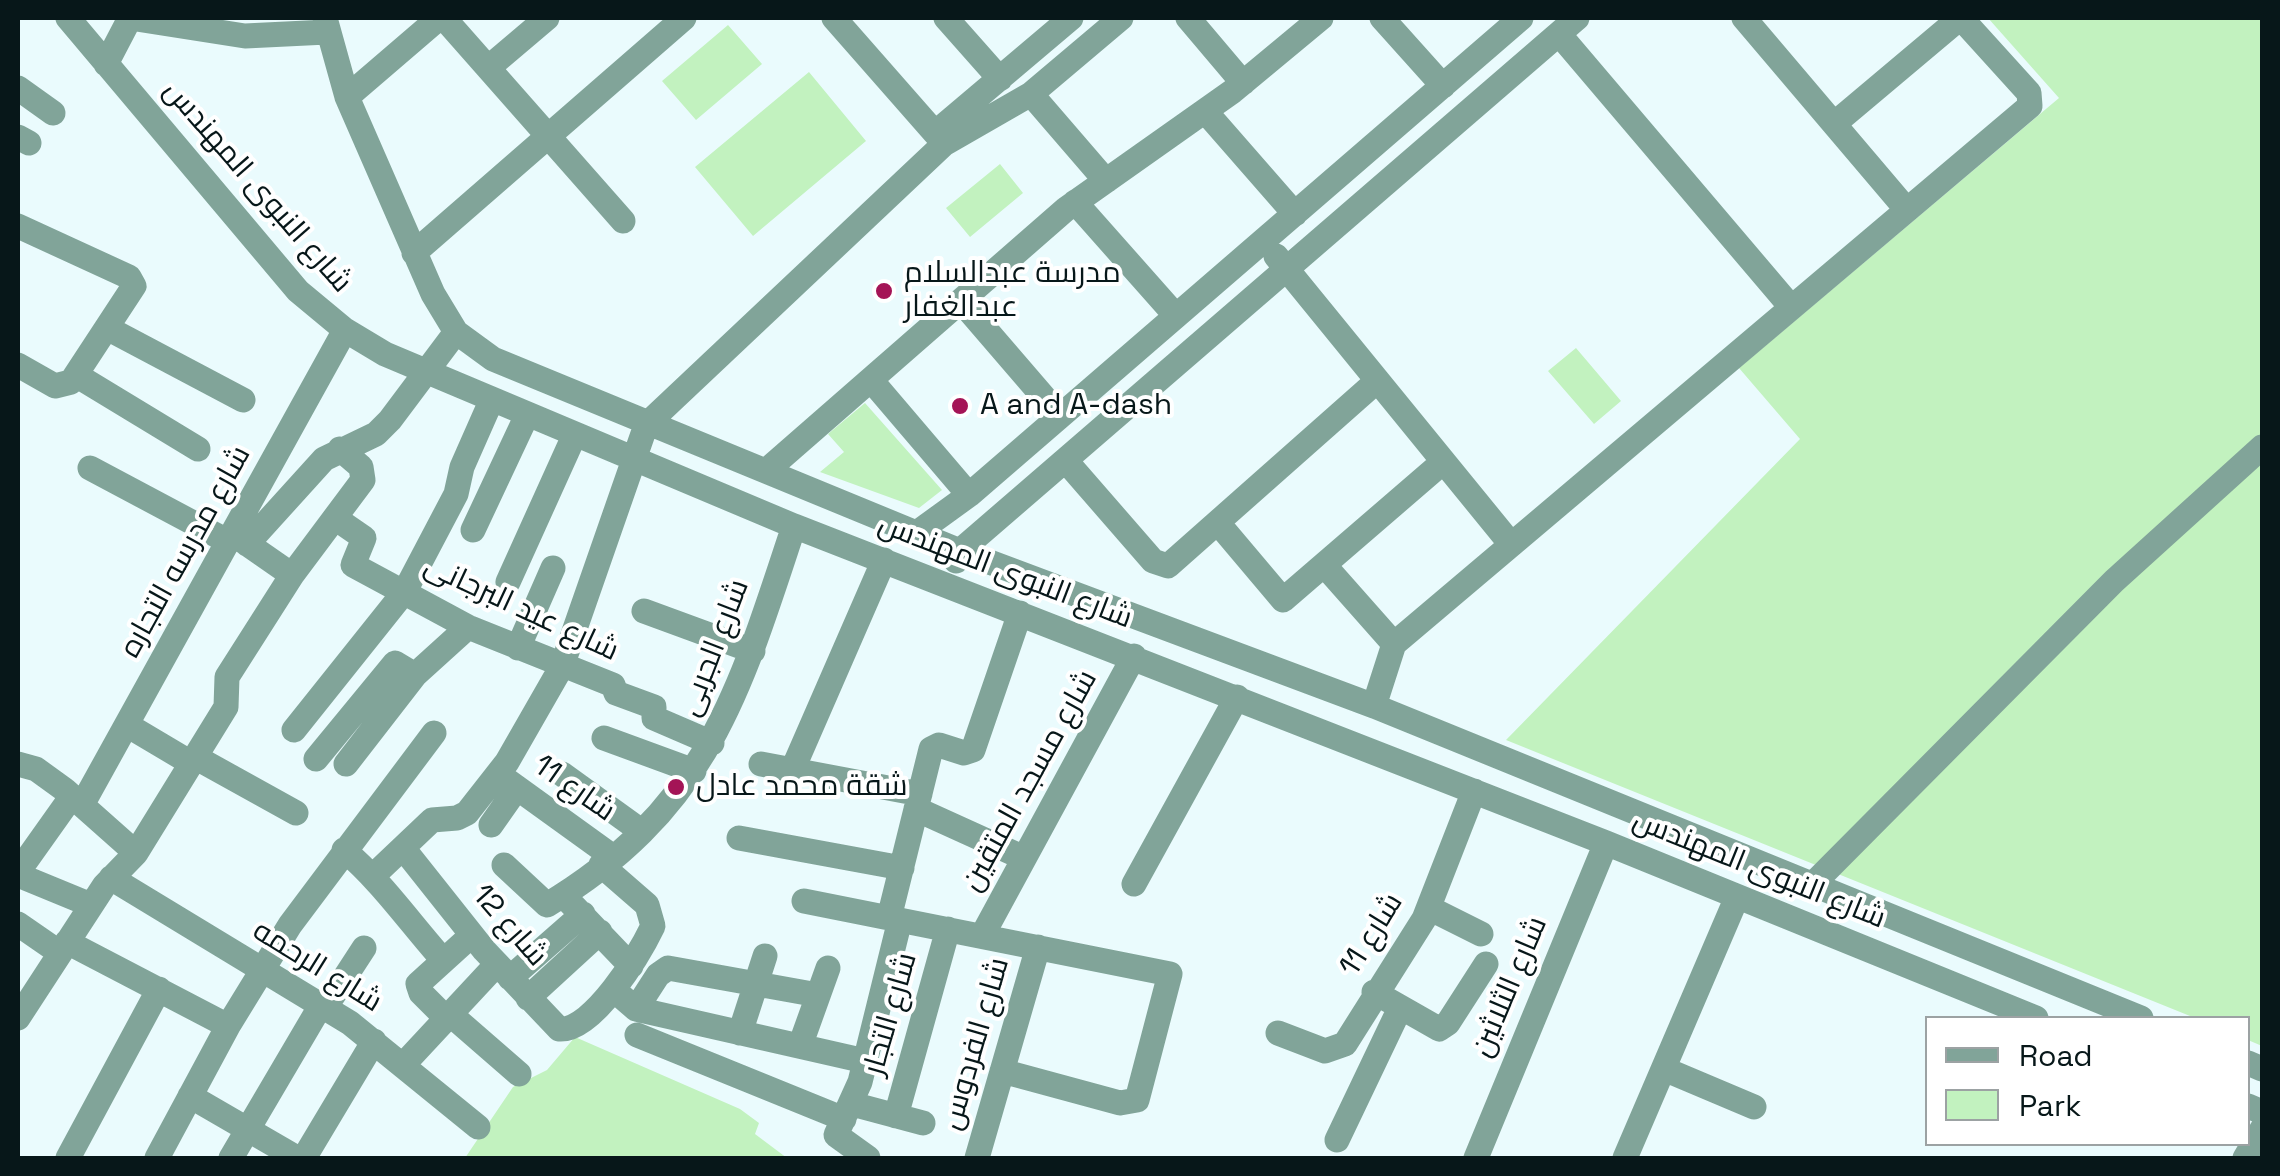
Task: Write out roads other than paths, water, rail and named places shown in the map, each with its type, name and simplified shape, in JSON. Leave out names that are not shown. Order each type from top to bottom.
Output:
[{"type":"street","name":"شارع النبوى المهندس","points":[[68,18],[278,269],[345,330],[574,436],[794,526],[1238,696],[2031,1016]]},
{"type":"street","points":[[106,64],[130,18],[245,36],[326,25],[347,96],[414,253],[456,332],[376,434],[340,450],[317,466],[237,540]]},
{"type":"street","points":[[347,96],[442,18],[623,221]]},
{"type":"street","points":[[488,68],[547,18]]},
{"type":"street","points":[[414,253],[684,18]]},
{"type":"street","points":[[834,18],[940,139]]},
{"type":"street","points":[[946,18],[1000,79]]},
{"type":"street","points":[[940,139],[1031,94],[1121,18]]},
{"type":"street","points":[[1188,18],[1244,83]]},
{"type":"street","points":[[766,472],[1075,202],[1244,83],[1321,18]]},
{"type":"street","points":[[1382,18],[1443,86]]},
{"type":"street","points":[[918,532],[969,495],[1522,18]]},
{"type":"street","points":[[1744,18],[1907,210]]},
{"type":"street","points":[[1374,706],[1394,644],[2032,101],[1961,18],[1834,124]]},
{"type":"street","points":[[491,825],[583,614],[646,424],[1061,21]]},
{"type":"street","points":[[947,585],[960,552],[1568,26],[1790,308]]},
{"type":"street","points":[[18,88],[53,113]]},
{"type":"street","points":[[1031,94],[1106,181]]},
{"type":"street","points":[[1206,111],[1295,214]]},
{"type":"street","points":[[1075,202],[1176,316]]},
{"type":"street","points":[[18,226],[128,277],[134,286],[76,375],[64,386],[55,386],[18,365]]},
{"type":"street","points":[[1263,241],[1510,543]]},
{"type":"street","points":[[961,300],[1060,416]]},
{"type":"street","points":[[108,328],[244,400]]},
{"type":"street","name":"شارع مدرسه التجاره","points":[[18,874],[78,800],[127,725],[237,540],[345,330]]},
{"type":"street","name":"شارع النبوى المهندس","points":[[456,332],[513,369],[960,552],[1374,706],[2136,1016]]},
{"type":"street","points":[[76,375],[198,449]]},
{"type":"street","points":[[871,380],[969,495]]},
{"type":"street","points":[[1066,461],[1160,566],[1175,562],[1377,380]]},
{"type":"street","points":[[294,730],[405,591],[456,494],[462,467],[492,399]]},
{"type":"street","points":[[473,530],[527,415]]},
{"type":"street","points":[[508,582],[574,436]]},
{"type":"street","points":[[1812,885],[2114,581],[2262,446]]},
{"type":"street","points":[[18,1016],[110,878],[136,853],[228,702],[224,683],[292,576],[364,476],[361,467],[340,450]]},
{"type":"street","points":[[1218,524],[1280,600],[1287,599],[1443,462]]},
{"type":"street","points":[[90,468],[237,540],[292,576]]},
{"type":"street","name":"شارع عيد البرجانى","points":[[334,518],[364,538],[353,565],[468,627],[613,685],[616,693],[654,706],[654,718],[712,743]]},
{"type":"street","name":"شارع الجربى","points":[[563,895],[642,832],[694,771],[712,743],[752,651],[794,526]]},
{"type":"street","points":[[792,770],[884,560]]},
{"type":"street","points":[[1325,566],[1394,644]]},
{"type":"street","points":[[518,648],[553,568]]},
{"type":"street","points":[[644,612],[752,651]]},
{"type":"street","points":[[843,1124],[865,1061],[902,868],[933,746],[964,754],[972,750],[1020,612]]},
{"type":"street","points":[[346,764],[415,675],[468,627]]},
{"type":"street","name":"شارع مسجد المتقين","points":[[982,936],[1134,656]]},
{"type":"street","points":[[316,759],[394,662],[415,675]]},
{"type":"street","points":[[1134,884],[1238,696]]},
{"type":"street","points":[[127,725],[296,813]]},
{"type":"street","points":[[157,1158],[262,970],[344,850],[434,733]]},
{"type":"street","points":[[604,738],[694,771]]},
{"type":"street","points":[[18,764],[36,769],[78,800],[136,853]]},
{"type":"street","points":[[761,764],[918,802],[1024,858]]},
{"type":"street","points":[[562,774],[642,832]]},
{"type":"street","points":[[374,875],[432,820],[458,818],[508,781]]},
{"type":"street","name":"شارع 11","points":[[508,781],[607,861],[652,911],[653,926],[631,966]]},
{"type":"street","name":"شارع 11","points":[[1278,1034],[1325,1051],[1339,1048],[1429,908],[1474,790]]},
{"type":"street","name":"شارع الثلاثين","points":[[1476,1158],[1599,840],[1605,803]]},
{"type":"street","points":[[739,838],[902,868]]},
{"type":"street","name":"شارع 12","points":[[403,848],[552,1026],[568,1030],[575,1026],[614,990]]},
{"type":"street","points":[[344,850],[374,875],[381,890],[443,960]]},
{"type":"street","points":[[504,865],[544,904],[563,895],[631,966],[614,990],[637,1022],[843,1124],[868,1158]]},
{"type":"street","points":[[18,874],[91,906]]},
{"type":"street","name":"شارع الرحمه","points":[[110,878],[323,1006],[374,1041],[478,1127]]},
{"type":"street","points":[[1630,1157],[1737,897]]},
{"type":"street","points":[[804,902],[1170,974],[1140,1092],[1129,1104],[1002,1071]]},
{"type":"street","points":[[1429,908],[1481,934]]},
{"type":"street","points":[[404,1066],[448,1016],[503,971],[591,923]]},
{"type":"street","points":[[528,998],[591,923]]},
{"type":"street","points":[[18,924],[159,989],[228,1026]]},
{"type":"street","name":"شارع التجار","points":[[896,1116],[948,929]]},
{"type":"street","points":[[472,935],[418,989],[519,1074]]},
{"type":"street","name":"شارع الفردوس","points":[[977,1158],[1038,947]]},
{"type":"street","points":[[231,1158],[323,1006],[364,948]]},
{"type":"street","points":[[740,1033],[765,956]]},
{"type":"street","points":[[1374,992],[1434,1028],[1444,1027],[1486,964]]},
{"type":"street","points":[[637,1022],[658,976],[668,968],[818,995]]},
{"type":"street","points":[[800,1046],[828,968]]},
{"type":"street","points":[[68,1158],[159,989]]},
{"type":"street","points":[[1337,1140],[1400,1008]]},
{"type":"street","points":[[637,1022],[740,1033],[865,1061]]},
{"type":"street","points":[[190,1096],[300,1158],[374,1041]]},
{"type":"street","points":[[1664,1070],[1754,1107]]},
{"type":"street","points":[[843,1124],[896,1116],[923,1123]]},
{"type":"street","points":[[2245,1158],[2262,1129]]},
{"type":"place","name":"مدرسة عبدالسلام عبدالغفار","points":[[884,291]]},
{"type":"place","name":"A and A-dash","points":[[960,406]]},
{"type":"place","name":"شقة محمد عادل","points":[[676,787]]}]
